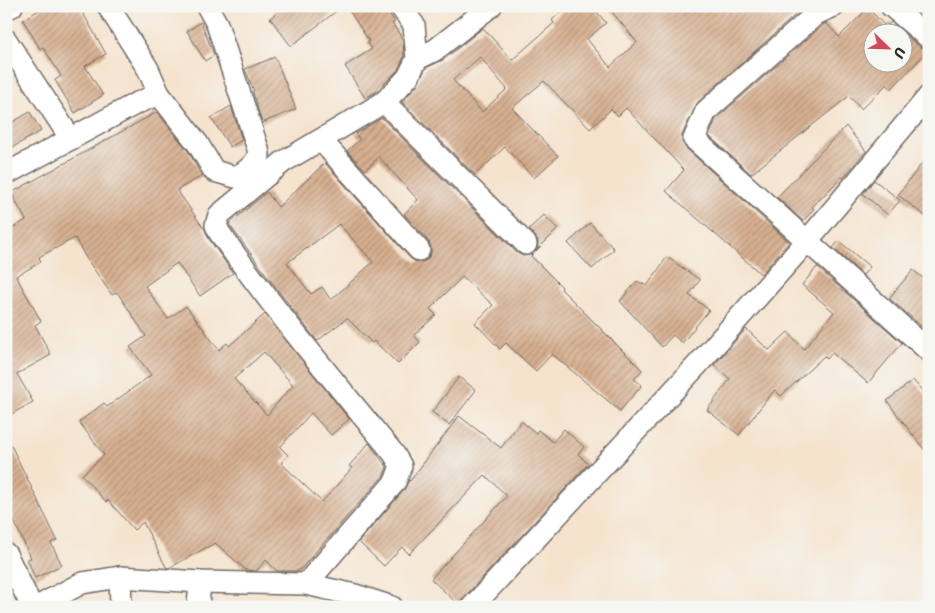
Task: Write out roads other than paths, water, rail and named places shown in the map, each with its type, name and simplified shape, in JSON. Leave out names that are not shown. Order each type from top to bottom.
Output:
[{"type":"street","points":[[6,9],[12,6]]},
{"type":"street","points":[[108,6],[148,69],[158,94],[198,144],[214,171],[235,177],[254,164],[259,156],[258,148],[218,24],[207,6]]},
{"type":"street","points":[[306,584],[395,482],[401,466],[394,454],[244,267],[216,225],[219,215],[283,162],[384,102],[408,77],[417,59],[414,25],[400,6]]},
{"type":"street","points":[[417,59],[435,50],[491,6]]},
{"type":"street","points":[[891,6],[929,38]]},
{"type":"street","points":[[819,9],[706,111],[694,139],[929,351]]},
{"type":"street","points":[[6,40],[71,140]]},
{"type":"street","points":[[6,174],[135,104],[158,94]]},
{"type":"street","points":[[384,102],[526,244]]},
{"type":"street","points":[[472,607],[700,362],[924,110]]},
{"type":"street","points":[[321,140],[419,250]]},
{"type":"street","points":[[6,554],[32,607]]},
{"type":"street","points":[[120,577],[121,607]]},
{"type":"street","points":[[37,607],[82,584],[120,577],[200,582],[306,584],[353,601],[392,607]]},
{"type":"street","points":[[198,607],[200,582]]}]
